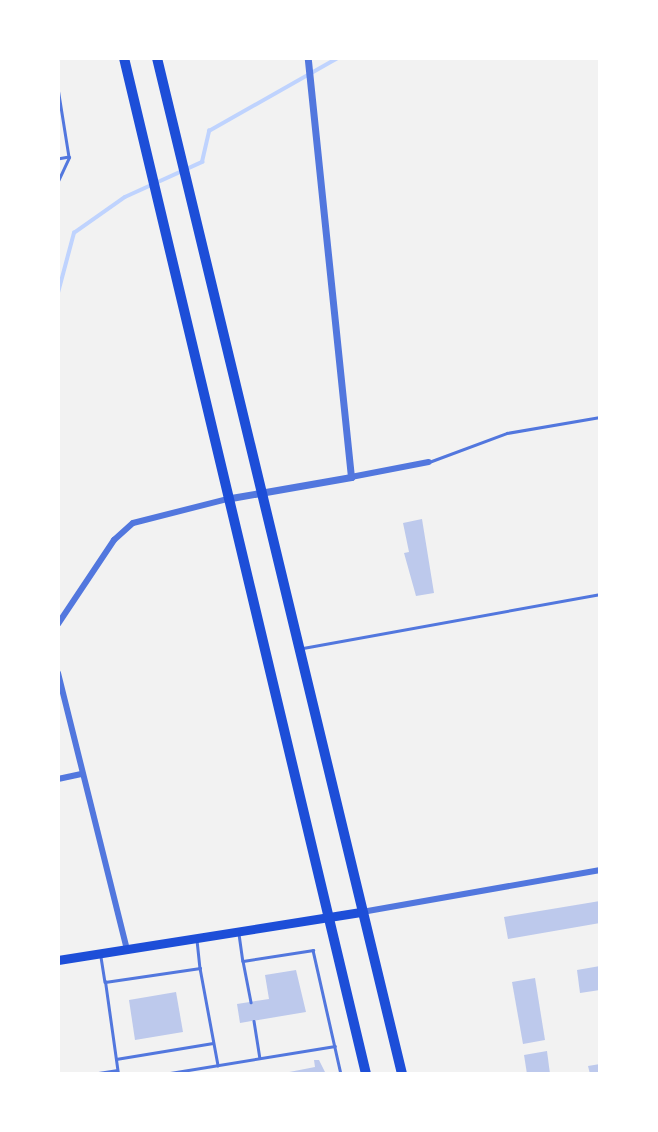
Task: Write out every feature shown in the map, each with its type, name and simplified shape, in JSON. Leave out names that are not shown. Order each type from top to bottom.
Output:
[{"type":"main road","points":[[124,58],[231,498],[366,1074]]},
{"type":"main road","points":[[157,58],[402,1074]]},
{"type":"main road","points":[[58,960],[239,934],[362,912]]},
{"type":"street","points":[[308,58],[351,477]]},
{"type":"street","points":[[58,624],[114,540],[133,523],[231,498],[429,462]]},
{"type":"street","points":[[58,673],[127,949]]},
{"type":"street","points":[[58,779],[82,774]]},
{"type":"street","points":[[362,912],[600,870]]},
{"type":"lane","points":[[58,88],[69,157],[58,181]]},
{"type":"lane","points":[[58,159],[69,157]]},
{"type":"lane","points":[[429,462],[507,433],[600,416]]},
{"type":"lane","points":[[300,648],[600,594]]},
{"type":"lane","points":[[239,934],[251,1002]]},
{"type":"lane","points":[[197,940],[218,1065]]},
{"type":"lane","points":[[243,961],[313,950],[341,1074]]},
{"type":"lane","points":[[92,1074],[118,1072],[100,954]]},
{"type":"lane","points":[[105,982],[200,968]]},
{"type":"lane","points":[[254,1021],[260,1058]]},
{"type":"lane","points":[[116,1059],[213,1043]]},
{"type":"lane","points":[[164,1074],[335,1046]]},
{"type":"building","points":[[422,519],[434,593],[416,596],[404,553],[409,552],[403,523]]},
{"type":"building","points":[[600,901],[600,923],[508,939],[504,917]]},
{"type":"building","points":[[600,966],[600,990],[580,993],[577,970]]},
{"type":"building","points":[[296,970],[306,1012],[240,1023],[237,1004],[269,999],[265,975]]},
{"type":"building","points":[[535,978],[545,1040],[523,1044],[512,982]]},
{"type":"building","points":[[176,992],[183,1032],[135,1040],[129,1000]]},
{"type":"building","points":[[547,1051],[550,1074],[527,1074],[524,1055]]},
{"type":"building","points":[[314,1060],[319,1060],[326,1074],[279,1074],[315,1067]]},
{"type":"building","points":[[600,1064],[600,1074],[590,1074],[588,1066]]},
{"type":"waterway","points":[[58,293],[74,233],[125,197],[202,162],[209,131],[338,58]]}]
